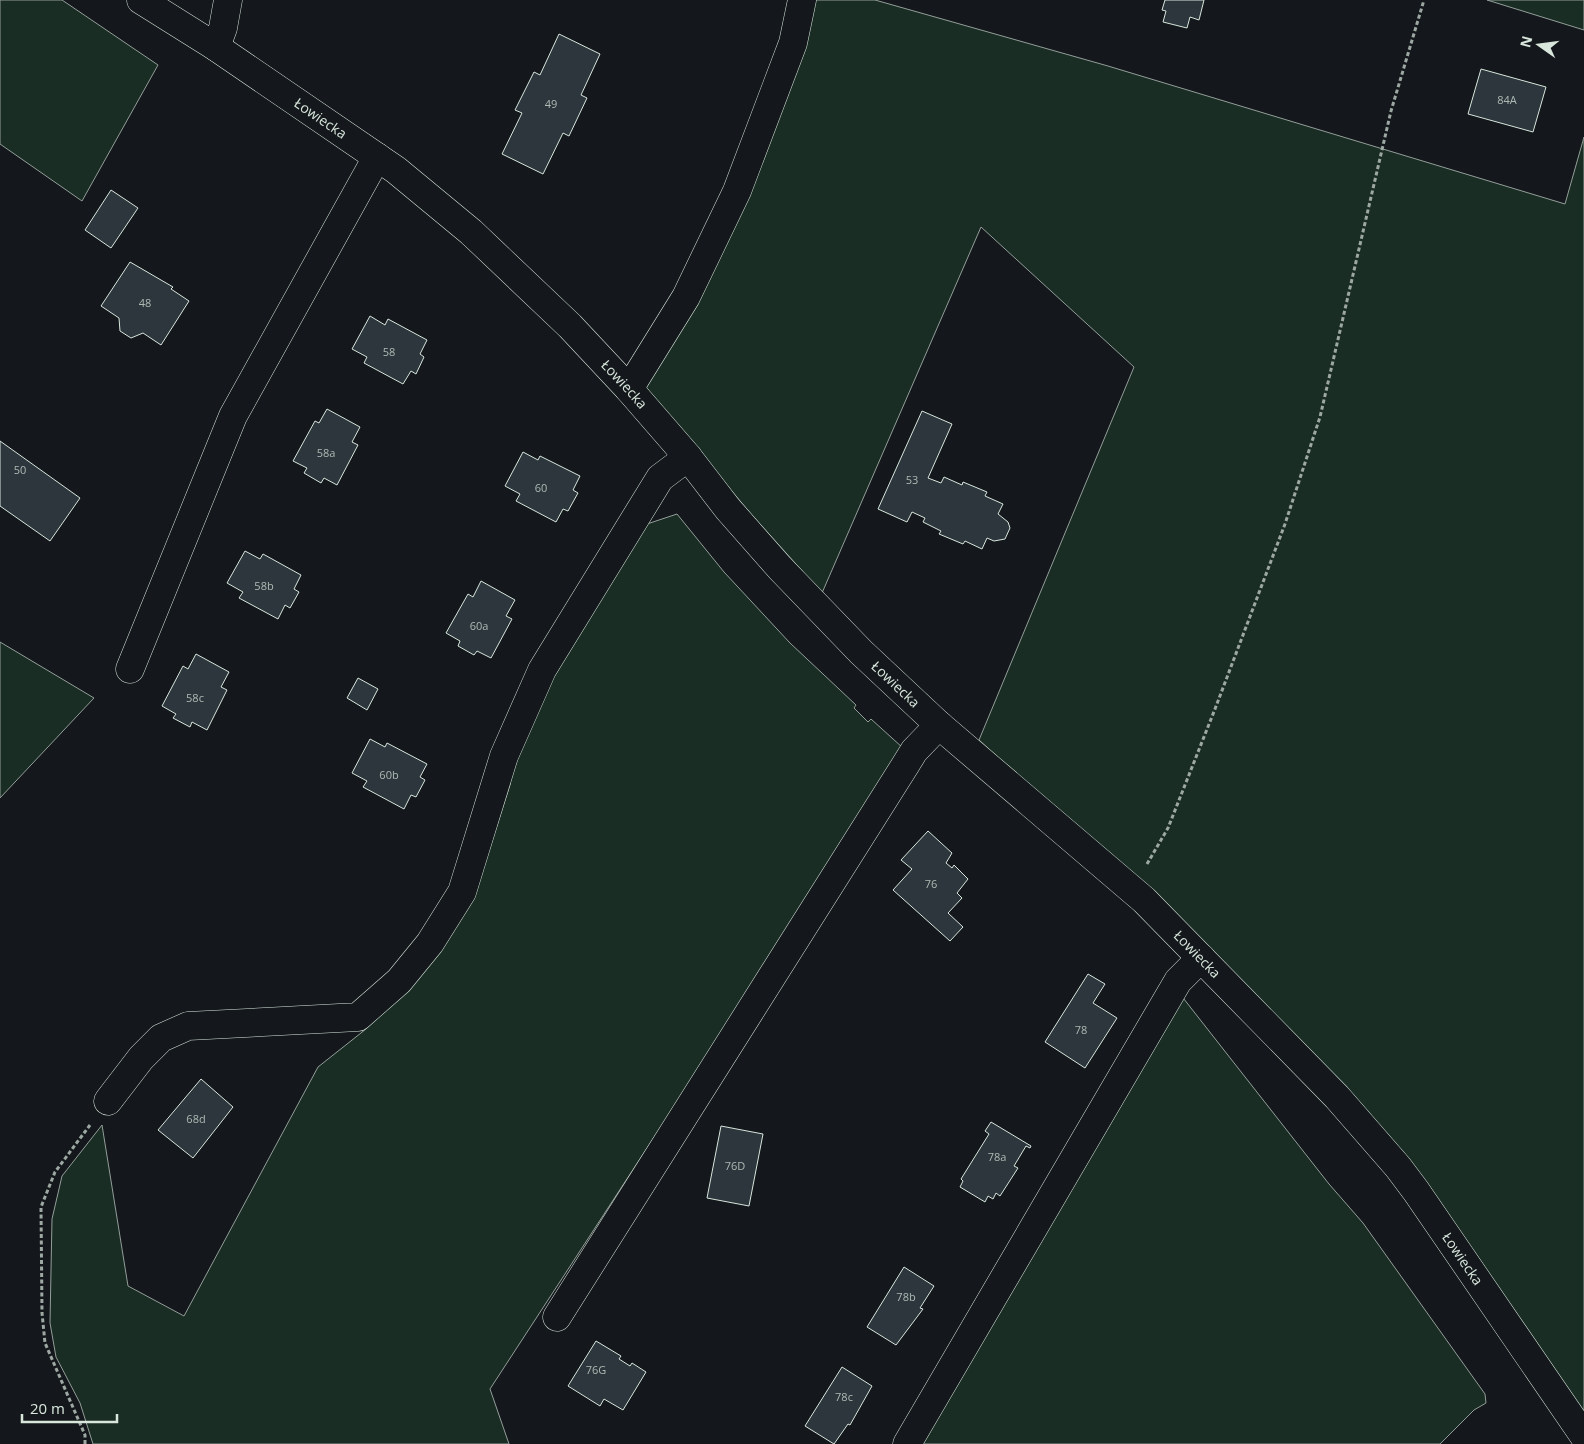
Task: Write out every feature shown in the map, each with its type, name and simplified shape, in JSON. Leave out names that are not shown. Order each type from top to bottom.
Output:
[{"type":"street","name":"Łowiecka","points":[[141,0],[216,47],[396,170],[471,232],[570,326],[629,389],[688,457],[728,509],[780,568],[861,652],[939,725],[1132,891],[1202,958],[1337,1097],[1398,1167],[1584,1436]]},
{"type":"street","points":[[216,47],[223,28],[228,0]]},
{"type":"street","points":[[629,389],[686,297],[737,191],[792,43],[802,0]]},
{"type":"street","points":[[130,669],[233,416],[377,157]]},
{"type":"street","points":[[108,1101],[140,1058],[161,1038],[188,1026],[358,1017],[399,981],[430,943],[462,892],[504,756],[542,670],[660,478],[688,457]]},
{"type":"street","points":[[557,1317],[914,751],[939,725]]},
{"type":"street","points":[[907,1444],[1178,981],[1202,958]]},
{"type":"path","points":[[1132,891],[1168,828],[1285,524],[1318,426],[1392,111],[1424,0]]},
{"type":"path","points":[[85,1444],[84,1435],[45,1343],[42,1313],[41,1207],[54,1172],[108,1101]]},
{"type":"green space","points":[[0,0],[62,0],[158,65],[82,201],[0,144]]},
{"type":"green space","points":[[810,0],[875,0],[1108,66],[1565,204],[1584,137],[1584,1416],[1396,1147],[1337,1077],[1209,949],[979,740],[1134,367],[981,227],[822,593],[751,514],[645,387]]},
{"type":"green space","points":[[1487,0],[1584,0],[1584,30]]},
{"type":"green space","points":[[677,514],[724,572],[790,643],[856,705],[854,708],[868,722],[871,719],[903,748],[739,1007],[490,1389],[509,1444],[93,1444],[80,1403],[56,1357],[50,1323],[52,1219],[62,1176],[102,1125],[128,1286],[184,1316],[318,1067],[366,1029],[423,973],[452,934],[484,865],[510,785],[515,751],[553,671],[641,526]]},
{"type":"green space","points":[[0,642],[94,698],[0,798]]},
{"type":"green space","points":[[1180,994],[1329,1184],[1363,1223],[1485,1394],[1486,1403],[1474,1410],[1440,1444],[919,1444]]},
{"type":"building","points":[[1165,0],[1204,0],[1199,20],[1190,17],[1187,28],[1163,22],[1166,11],[1162,10]]},
{"type":"building","points":[[559,34],[600,54],[581,95],[587,98],[569,136],[563,133],[543,174],[502,154],[522,113],[515,110],[534,72],[540,75]]},
{"type":"building","points":[[1481,69],[1546,87],[1533,132],[1468,114]]},
{"type":"building","points":[[111,190],[138,208],[111,248],[85,230]]},
{"type":"building","points":[[130,262],[173,287],[171,289],[189,301],[161,345],[143,333],[131,338],[120,331],[119,318],[101,306]]},
{"type":"building","points":[[370,316],[385,325],[388,319],[427,340],[420,354],[424,357],[416,374],[411,371],[403,384],[364,363],[367,357],[352,349]]},
{"type":"building","points":[[327,409],[360,427],[352,442],[358,445],[337,485],[324,478],[321,483],[304,473],[307,468],[293,461],[315,421],[319,423]]},
{"type":"building","points":[[922,411],[952,424],[928,478],[941,483],[944,477],[962,485],[963,482],[987,492],[985,496],[1003,504],[998,514],[1008,522],[1010,528],[1005,539],[994,541],[987,538],[982,549],[965,541],[963,544],[939,534],[941,531],[923,522],[925,518],[912,512],[907,522],[878,509]]},
{"type":"building","points":[[0,441],[80,498],[50,541],[0,506]]},
{"type":"building","points":[[523,452],[538,460],[540,456],[580,476],[573,490],[578,493],[568,511],[563,509],[556,522],[516,501],[520,494],[505,486]]},
{"type":"building","points":[[245,551],[260,559],[263,554],[301,575],[294,589],[299,592],[290,608],[285,605],[278,619],[239,598],[243,592],[227,583]]},
{"type":"building","points":[[481,581],[515,600],[506,616],[512,619],[491,658],[477,651],[474,655],[458,646],[460,641],[446,633],[468,594],[473,597]]},
{"type":"building","points":[[196,654],[229,672],[221,687],[227,690],[207,730],[192,722],[190,727],[173,718],[176,714],[162,706],[183,666],[188,669]]},
{"type":"building","points":[[358,678],[378,689],[367,710],[347,698]]},
{"type":"building","points":[[370,739],[385,747],[387,743],[427,764],[420,777],[425,780],[416,797],[411,795],[404,809],[363,787],[367,781],[352,773]]},
{"type":"building","points":[[928,831],[952,853],[946,863],[952,868],[954,865],[968,879],[957,893],[962,898],[948,913],[963,927],[950,941],[893,890],[912,869],[901,860]]},
{"type":"building","points":[[1088,974],[1105,984],[1093,1003],[1117,1018],[1085,1068],[1045,1042]]},
{"type":"building","points":[[201,1079],[233,1107],[193,1158],[158,1130]]},
{"type":"building","points":[[991,1122],[1031,1146],[1030,1148],[1026,1146],[1014,1166],[1018,1168],[1000,1196],[996,1193],[993,1199],[988,1196],[985,1202],[960,1187],[963,1181],[961,1179],[989,1134],[985,1131]]},
{"type":"building","points":[[721,1126],[763,1134],[749,1206],[707,1198]]},
{"type":"building","points":[[904,1267],[934,1286],[920,1308],[923,1309],[896,1345],[867,1327]]},
{"type":"building","points":[[596,1341],[621,1356],[619,1359],[630,1366],[632,1363],[646,1372],[623,1410],[604,1399],[600,1406],[568,1386]]},
{"type":"building","points":[[842,1367],[872,1386],[850,1425],[848,1424],[834,1444],[805,1426]]}]
